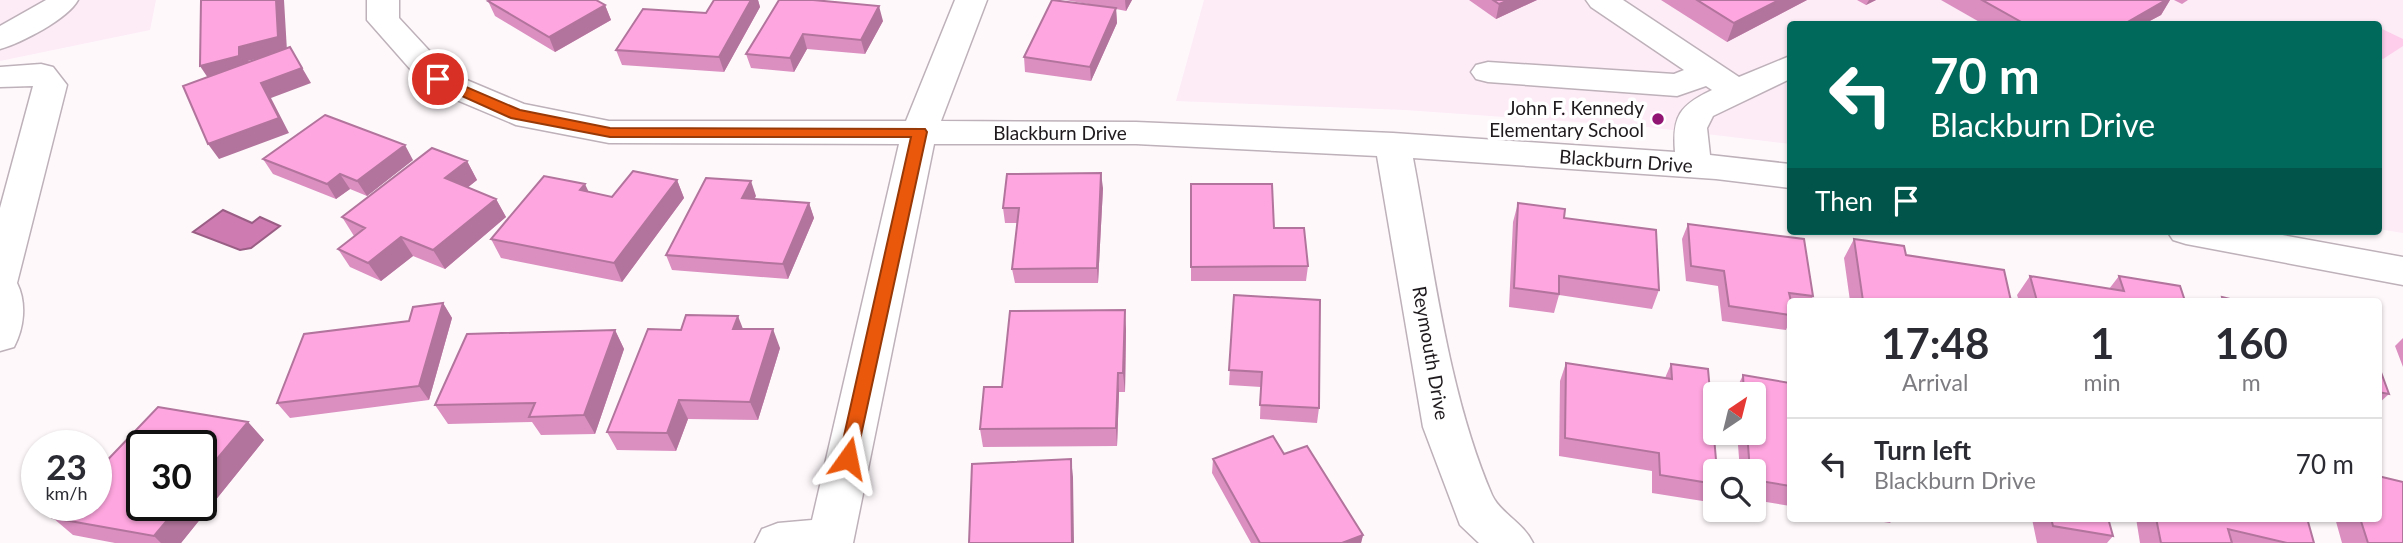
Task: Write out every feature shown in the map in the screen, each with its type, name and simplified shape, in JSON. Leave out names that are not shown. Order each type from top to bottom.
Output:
[{"type":"street","points":[[0,39],[59,6],[62,0]]},
{"type":"street","name":"Blackburn Drive","points":[[383,0],[383,20],[438,79],[516,114],[610,132],[1136,133],[1393,145],[1694,166],[1787,176]]},
{"type":"street","points":[[778,543],[830,541],[919,132],[971,0]]},
{"type":"street","points":[[1602,0],[1725,86]]},
{"type":"street","points":[[1694,166],[1690,128],[1700,109],[1725,86],[1787,67]]},
{"type":"street","points":[[1488,72],[1787,92]]},
{"type":"street","points":[[0,77],[18,73],[41,74],[50,85],[0,279]]},
{"type":"street","name":"Reymouth Drive","points":[[1393,145],[1444,427],[1476,512],[1510,543]]},
{"type":"street","points":[[2214,235],[2403,271]]},
{"type":"street","points":[[0,288],[4,314],[0,336]]},
{"type":"shaded area","points":[[0,0],[156,0],[150,30],[0,61]]},
{"type":"shaded area","name":"John F. Kennedy Elementary School","points":[[1204,0],[2403,0],[2403,233],[2382,230],[2382,21],[1787,21],[1787,144],[1647,127],[1405,110],[1176,101]]},
{"type":"shaded area","points":[[2382,29],[2403,39],[2403,46],[2383,59]]},
{"type":"shaded area","points":[[223,210],[252,223],[260,217],[280,226],[251,248],[240,250],[193,232]]},
{"type":"building","points":[[201,0],[276,0],[278,37],[239,47],[239,56],[200,66]]},
{"type":"building","points":[[596,0],[605,5],[549,37],[488,1]]},
{"type":"building","points":[[714,0],[751,0],[719,57],[616,50],[643,9],[706,13]]},
{"type":"building","points":[[779,0],[879,6],[861,40],[803,34],[790,58],[746,54]]},
{"type":"building","points":[[1052,0],[1116,8],[1090,67],[1024,57]]},
{"type":"building","points":[[1493,0],[1509,0],[1499,4]]},
{"type":"building","points":[[1697,0],[1779,0],[1734,23]]},
{"type":"building","points":[[1982,0],[2166,0],[2129,21],[2020,21]]},
{"type":"building","points":[[290,47],[302,68],[261,83],[279,118],[208,144],[183,86]]},
{"type":"building","points":[[325,115],[405,145],[357,181],[340,174],[327,184],[263,159]]},
{"type":"building","points":[[432,148],[467,161],[445,178],[496,199],[433,250],[401,237],[368,263],[338,249],[365,228],[342,217]]},
{"type":"building","points":[[633,171],[677,180],[614,263],[491,239],[544,176],[585,184],[580,190],[612,197]]},
{"type":"building","points":[[1101,173],[1097,268],[1012,269],[1019,208],[1003,208],[1007,174]]},
{"type":"building","points":[[706,178],[751,181],[742,198],[809,203],[783,264],[666,255]]},
{"type":"building","points":[[1191,184],[1272,184],[1274,228],[1304,228],[1308,266],[1191,267]]},
{"type":"building","points":[[1518,203],[1565,209],[1564,218],[1656,230],[1659,290],[1559,276],[1559,294],[1514,288]]},
{"type":"building","points":[[1688,224],[1804,239],[1813,296],[1789,293],[1787,315],[1729,306],[1724,271],[1691,266]]},
{"type":"building","points":[[1854,239],[1904,246],[1906,255],[2004,270],[2010,298],[1863,298]]},
{"type":"building","points":[[2030,276],[2124,291],[2119,276],[2180,286],[2184,298],[2036,298]]},
{"type":"building","points":[[1234,295],[1320,300],[1319,408],[1260,405],[1262,372],[1229,370]]},
{"type":"building","points":[[443,303],[419,386],[277,403],[304,334],[409,321],[413,307]]},
{"type":"building","points":[[1125,310],[1123,373],[1118,373],[1116,428],[980,429],[984,387],[1002,387],[1010,311]]},
{"type":"building","points":[[686,315],[738,316],[733,329],[773,329],[750,402],[679,400],[667,433],[607,432],[648,329],[681,330]]},
{"type":"building","points":[[615,330],[584,415],[529,417],[535,403],[435,405],[467,334]]},
{"type":"building","points":[[1566,363],[1672,379],[1671,364],[1708,369],[1709,382],[1703,382],[1703,445],[1715,445],[1716,459],[1703,459],[1703,482],[1660,475],[1659,453],[1565,438]]},
{"type":"building","points":[[1743,375],[1787,382],[1787,486],[1766,482],[1766,459],[1749,459],[1748,445],[1766,445],[1766,382],[1743,382]]},
{"type":"building","points":[[2382,375],[2389,394],[2382,393]]},
{"type":"building","points":[[158,407],[248,422],[217,459],[217,430],[136,430]]},
{"type":"building","points":[[1273,436],[1284,454],[1307,446],[1363,535],[1342,543],[1260,543],[1213,459]]},
{"type":"building","points":[[126,441],[126,521],[166,521],[154,536],[70,521],[112,521],[112,455]]},
{"type":"building","points":[[1071,459],[1072,543],[969,543],[972,464]]},
{"type":"building","points":[[2382,477],[2403,482],[2403,543],[2368,543],[2361,522],[2382,522]]},
{"type":"building","points":[[2052,522],[2109,522],[2113,536],[2053,526]]},
{"type":"building","points":[[2157,522],[2308,522],[2314,543],[2287,543],[2228,529],[2232,543],[2161,543]]},
{"type":"place","name":"John F. Kennedy Elementary School","points":[[1658,119]]},
{"type":"route","points":[[438,79],[516,114],[610,132],[919,132],[848,458]]}]
